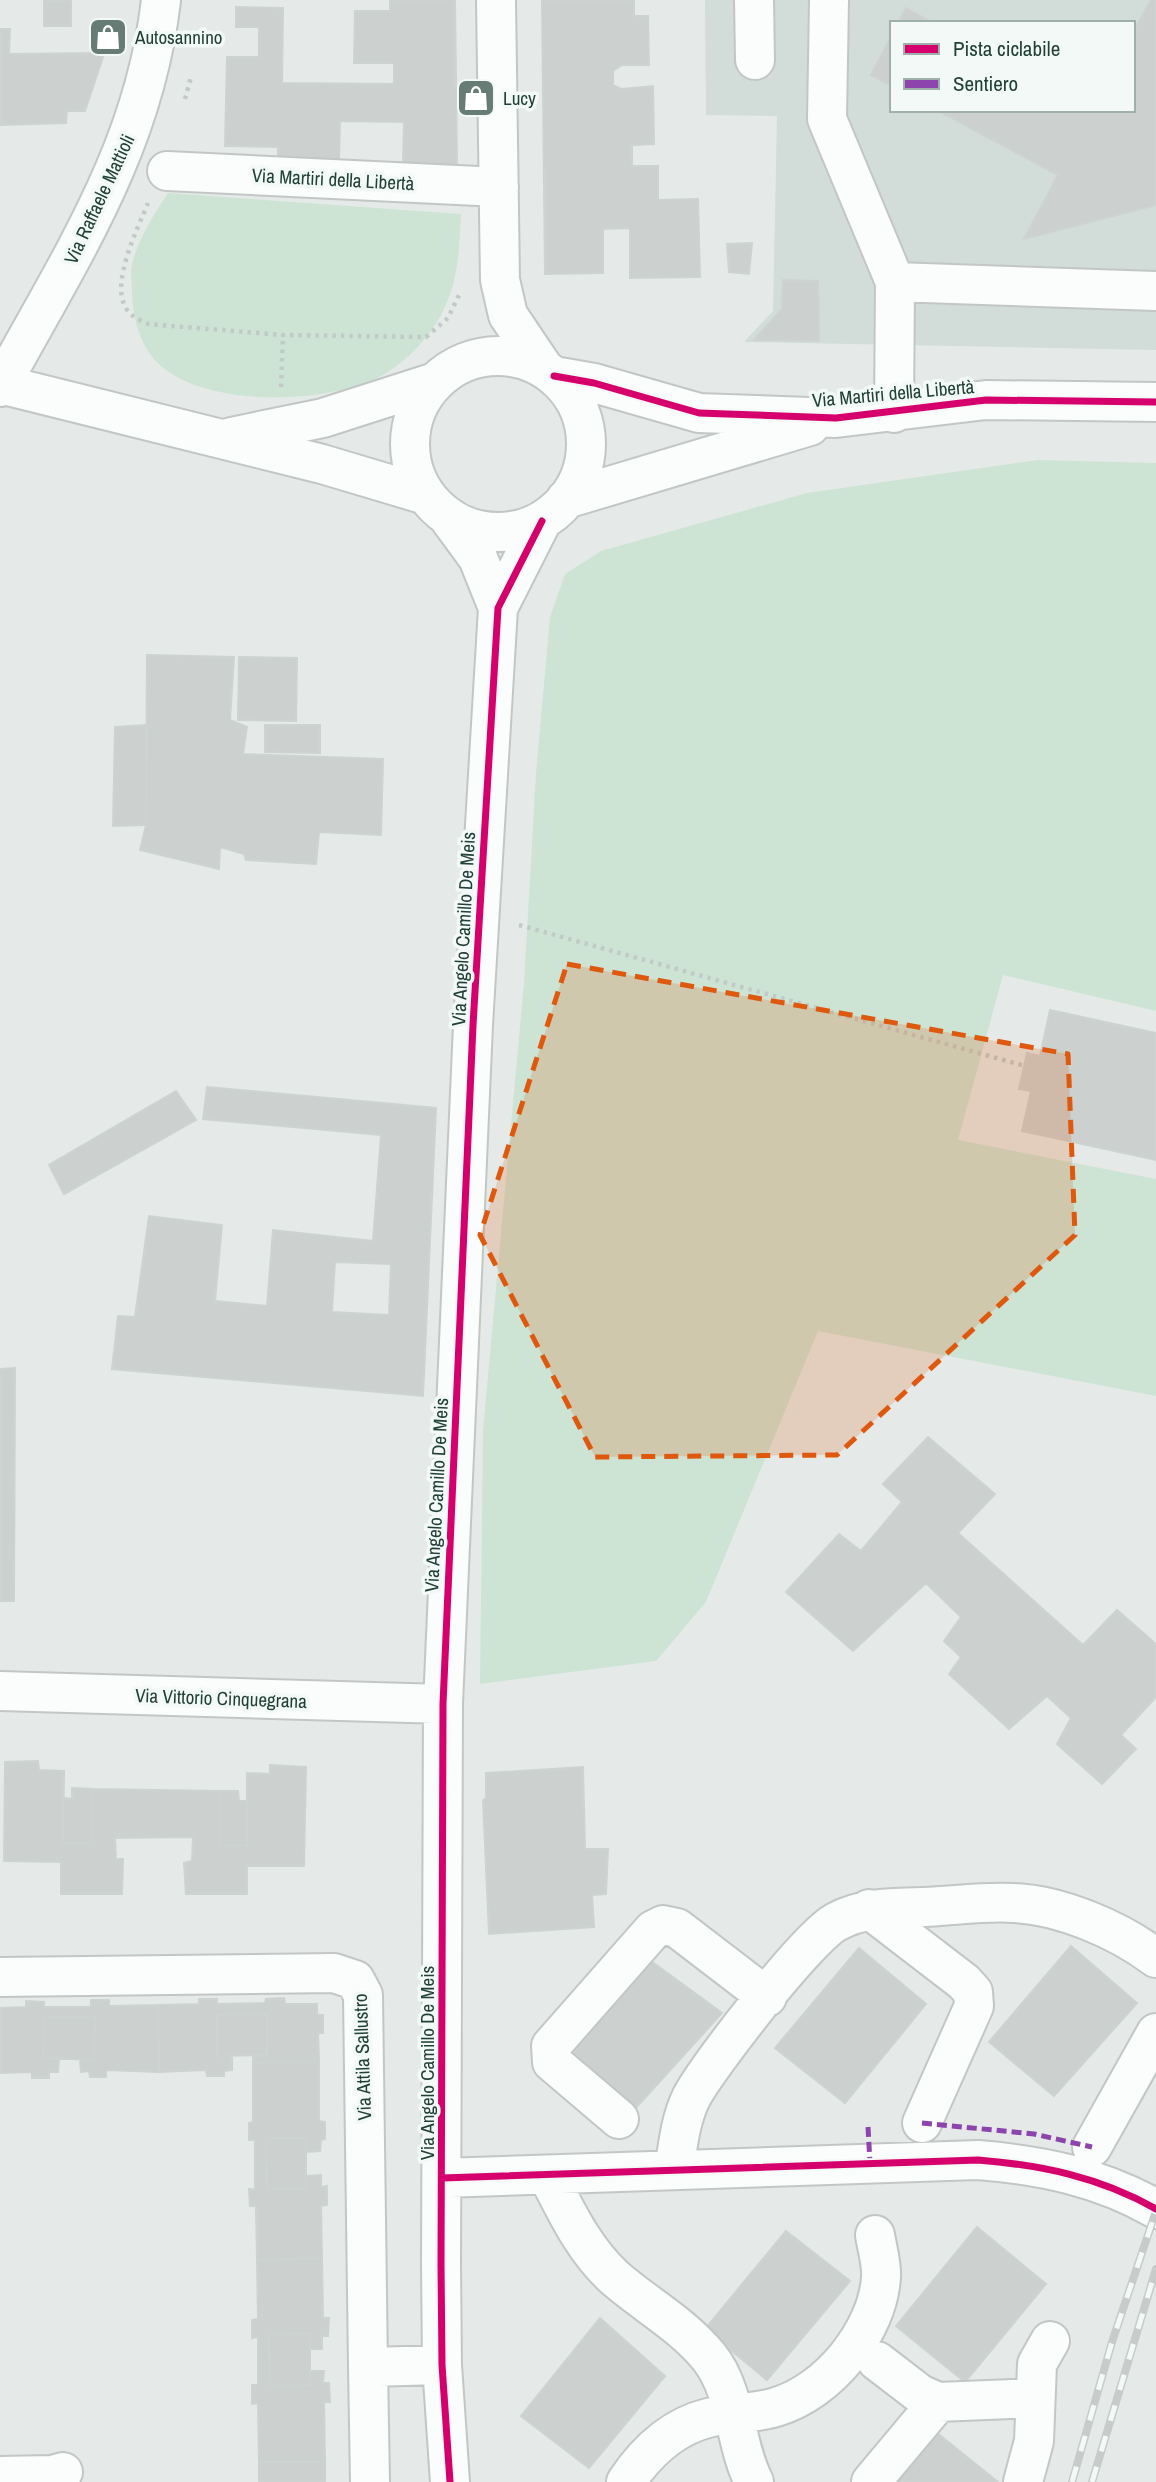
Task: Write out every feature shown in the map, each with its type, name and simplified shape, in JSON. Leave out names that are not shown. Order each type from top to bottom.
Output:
[{"type":"street","name":"Via Raffaele Mattioli","points":[[0,385],[69,265],[122,155],[151,68],[161,0]]},
{"type":"street","name":"Via Angelo Camillo De Meis","points":[[496,0],[500,280],[508,314],[518,334],[549,372],[575,398],[585,431],[583,467],[554,510],[498,608]]},
{"type":"street","points":[[754,0],[755,60]]},
{"type":"street","points":[[829,0],[827,118],[895,282],[894,413]]},
{"type":"street","name":"Via Martiri della Libertà","points":[[159,183],[499,187]]},
{"type":"street","name":"Via Angelo Camillo De Meis","points":[[450,2482],[442,2365],[443,1704],[473,1025],[498,608],[478,558],[437,506],[412,467],[409,436],[418,406],[446,373],[488,310],[500,280]]},
{"type":"street","points":[[895,282],[1156,291]]},
{"type":"street","points":[[222,439],[323,418],[495,355],[520,358],[549,372]]},
{"type":"street","name":"Via Martiri della Libertà","points":[[549,372],[699,413],[836,418],[986,400],[1156,402]]},
{"type":"street","points":[[0,385],[222,439],[437,506],[478,530],[494,532],[526,527],[554,510]]},
{"type":"street","name":"Via Martiri della Libertà","points":[[554,510],[836,418]]},
{"type":"street","name":"Via Vittorio Cinquegrana","points":[[0,1691],[443,1704]]},
{"type":"street","points":[[674,2170],[681,2122],[691,2098],[805,1950],[834,1923],[869,1909],[1016,1903],[1059,1912],[1113,1933],[1156,1958]]},
{"type":"street","points":[[869,1909],[964,1982],[973,1992],[974,2006],[922,2123]]},
{"type":"street","points":[[620,2119],[552,2062],[551,2046],[653,1930],[663,1925],[677,1928],[768,1997]]},
{"type":"street","name":"Via Attila Sallustro","points":[[0,1977],[334,1973],[355,1980],[363,1995],[370,2482]]},
{"type":"street","points":[[1091,2147],[1156,2033]]},
{"type":"street","points":[[442,2178],[991,2161],[1051,2168],[1081,2176],[1156,2209]]},
{"type":"street","points":[[548,2176],[578,2233],[596,2259],[688,2335],[711,2360],[733,2414],[744,2464],[754,2482]]},
{"type":"street","points":[[626,2482],[657,2444],[681,2428],[708,2417],[778,2407],[809,2392],[836,2369],[863,2332],[876,2304],[881,2276],[875,2235]]},
{"type":"street","points":[[1023,2482],[1034,2441],[1037,2364],[1050,2341]]},
{"type":"street","points":[[877,2361],[920,2394],[938,2402],[1035,2398]]},
{"type":"street","points":[[368,2367],[442,2365]]},
{"type":"street","points":[[871,2482],[938,2402]]},
{"type":"street","points":[[0,2476],[52,2476],[63,2472]]},
{"type":"path","points":[[181,110],[191,74]]},
{"type":"path","points":[[159,183],[123,268],[121,289],[124,307],[134,317],[163,327],[283,335],[426,337],[448,318],[462,289]]},
{"type":"path","points":[[281,399],[283,335]]},
{"type":"path","points":[[515,923],[1025,1066]]},
{"type":"highlighted area","points":[[567,964],[1068,1054],[1075,1235],[837,1455],[595,1457],[480,1235]]},
{"type":"shaded area","points":[[705,0],[1156,0],[1156,350],[744,342],[773,311],[777,116],[706,115]]},
{"type":"green space","points":[[168,193],[461,214],[458,261],[450,295],[434,327],[410,355],[381,376],[358,385],[332,392],[272,397],[242,396],[187,382],[166,370],[151,355],[137,326],[133,305],[132,264],[147,227]]},
{"type":"green space","points":[[1038,460],[1156,463],[1156,1011],[1003,975],[958,1140],[1156,1179],[1156,1396],[818,1331],[706,1602],[656,1661],[480,1684],[483,1430],[524,983],[536,773],[550,617],[565,574],[601,551],[807,493]]},
{"type":"building","points":[[71,0],[71,26],[44,26],[44,1]]},
{"type":"building","points":[[390,0],[455,0],[457,166],[403,165],[404,122],[340,121],[339,161],[278,160],[278,147],[225,146],[227,57],[259,57],[259,27],[236,27],[236,7],[283,8],[282,83],[394,84],[394,63],[354,63],[355,11],[390,11]]},
{"type":"building","points":[[542,0],[634,0],[634,16],[648,16],[649,65],[622,65],[613,71],[613,85],[621,89],[653,86],[654,144],[632,145],[632,166],[658,166],[658,200],[698,199],[700,277],[630,278],[630,228],[603,229],[603,273],[545,274]]},
{"type":"building","points":[[1151,0],[1156,0],[1156,205],[1024,239],[1058,175],[941,112],[1135,112],[1135,28]]},
{"type":"building","points":[[906,8],[929,21],[899,21]]},
{"type":"building","points":[[0,29],[10,29],[9,54],[100,53],[103,57],[85,111],[67,111],[66,123],[0,125]]},
{"type":"building","points":[[890,39],[890,85],[871,75]]},
{"type":"building","points":[[752,243],[749,274],[729,272],[727,244]]},
{"type":"building","points":[[783,280],[818,281],[819,341],[754,340],[782,309]]},
{"type":"building","points":[[147,655],[234,657],[230,720],[247,727],[243,754],[383,759],[381,835],[319,832],[316,864],[246,860],[244,854],[220,847],[219,869],[140,850],[146,825]]},
{"type":"building","points":[[239,657],[297,658],[296,721],[238,720]]},
{"type":"building","points":[[147,725],[146,825],[113,826],[115,727]]},
{"type":"building","points":[[265,725],[320,725],[320,753],[265,752]]},
{"type":"building","points":[[1050,1010],[1156,1033],[1156,1160],[1022,1131],[1031,1091],[1019,1089],[1027,1053],[1040,1056]]},
{"type":"building","points":[[207,1087],[436,1108],[423,1396],[112,1369],[118,1316],[135,1317],[149,1216],[222,1225],[215,1301],[267,1306],[273,1230],[373,1241],[381,1135],[203,1119]],"holes":[[[335,1262],[391,1264],[389,1315],[332,1312]]]},
{"type":"building","points":[[176,1091],[196,1120],[64,1194],[49,1165]]},
{"type":"building","points":[[15,1368],[14,1601],[0,1601],[0,1369]]},
{"type":"building","points":[[928,1437],[995,1494],[958,1533],[1083,1645],[1117,1610],[1156,1644],[1156,1697],[1121,1735],[1136,1749],[1102,1784],[1057,1744],[1071,1718],[1047,1696],[1009,1729],[949,1674],[961,1657],[944,1641],[961,1617],[926,1583],[853,1651],[786,1592],[839,1534],[861,1551],[902,1502],[883,1484]]},
{"type":"building","points":[[38,1761],[39,1770],[64,1771],[63,1843],[91,1843],[93,1789],[220,1791],[220,1845],[247,1846],[247,1773],[270,1774],[270,1765],[306,1767],[304,1866],[247,1866],[247,1894],[186,1894],[184,1863],[192,1861],[193,1837],[115,1838],[116,1859],[123,1859],[122,1894],[61,1894],[61,1862],[4,1861],[5,1762]]},
{"type":"building","points":[[583,1767],[585,1849],[608,1849],[606,1894],[592,1895],[594,1927],[489,1934],[483,1800],[486,1798],[486,1773]]},
{"type":"building","points":[[72,1788],[93,1789],[91,1843],[63,1843],[64,1798],[72,1799]]},
{"type":"building","points":[[220,1791],[238,1791],[239,1801],[247,1801],[247,1846],[220,1845]]},
{"type":"building","points":[[1071,1946],[1137,2003],[1054,2096],[989,2042]]},
{"type":"building","points":[[859,1948],[926,2004],[845,2103],[775,2048]]},
{"type":"building","points":[[651,1961],[722,2013],[633,2111],[570,2057]]},
{"type":"building","points":[[284,1998],[285,2004],[317,2004],[317,2015],[323,2015],[323,2033],[318,2033],[319,2062],[253,2063],[253,2055],[267,2055],[267,2014],[217,2015],[217,2056],[232,2056],[232,2070],[224,2071],[224,2076],[207,2076],[206,2070],[159,2072],[158,2005],[199,2004],[199,1999],[217,1999],[217,2004],[265,2003],[266,1999]]},
{"type":"building","points":[[91,2000],[109,2000],[109,2006],[158,2005],[159,2072],[106,2070],[106,2077],[90,2077],[89,2071],[81,2072],[80,2060],[94,2060],[95,2017],[44,2017],[43,2058],[59,2059],[58,2072],[49,2072],[49,2078],[32,2078],[32,2072],[0,2073],[0,2008],[26,2007],[26,2001],[44,2002],[44,2007],[91,2007]]},
{"type":"building","points":[[267,2014],[267,2055],[217,2056],[217,2015]]},
{"type":"building","points":[[44,2017],[95,2017],[94,2060],[43,2058]]},
{"type":"building","points":[[319,2062],[319,2121],[325,2122],[325,2139],[321,2140],[320,2151],[306,2152],[306,2138],[266,2138],[267,2189],[306,2189],[306,2176],[321,2175],[321,2187],[327,2186],[327,2205],[321,2206],[322,2258],[257,2260],[256,2206],[250,2206],[249,2189],[255,2190],[255,2140],[249,2140],[249,2123],[253,2122],[253,2063]]},
{"type":"building","points":[[266,2138],[306,2138],[306,2189],[267,2189]]},
{"type":"building","points":[[977,2227],[1046,2284],[965,2382],[896,2326]]},
{"type":"building","points":[[786,2231],[850,2281],[767,2380],[705,2329]]},
{"type":"building","points":[[322,2258],[323,2318],[329,2318],[328,2336],[322,2336],[322,2349],[310,2349],[310,2333],[269,2335],[270,2386],[310,2385],[310,2371],[324,2371],[323,2383],[329,2383],[330,2402],[324,2402],[325,2462],[259,2462],[258,2403],[252,2404],[252,2385],[258,2385],[258,2337],[252,2338],[252,2320],[258,2319],[257,2260]]},
{"type":"building","points":[[600,2318],[665,2376],[589,2468],[521,2416]]},
{"type":"building","points":[[310,2333],[310,2385],[270,2386],[269,2335]]},
{"type":"building","points":[[931,2428],[998,2482],[884,2482]]},
{"type":"building","points":[[259,2462],[325,2462],[325,2482],[259,2482]]},
{"type":"railway","points":[[1072,2482],[1112,2342],[1156,2211]]},
{"type":"railway","points":[[1092,2482],[1156,2269]]},
{"type":"marked path","points":[[922,2123],[1034,2134],[1092,2147]]},
{"type":"marked path","points":[[868,2127],[870,2163]]},
{"type":"cycle path","points":[[554,376],[594,383],[699,413],[836,418],[986,400],[1156,402]]},
{"type":"cycle path","points":[[450,2482],[442,2365],[441,2264],[443,1704],[473,1025],[498,608],[542,521]]},
{"type":"cycle path","points":[[442,2178],[978,2160],[1025,2165],[1070,2174],[1113,2189],[1156,2209]]},
{"type":"place","name":"Autosannino","points":[[108,37]]},
{"type":"place","name":"Lucy","points":[[476,98]]}]
